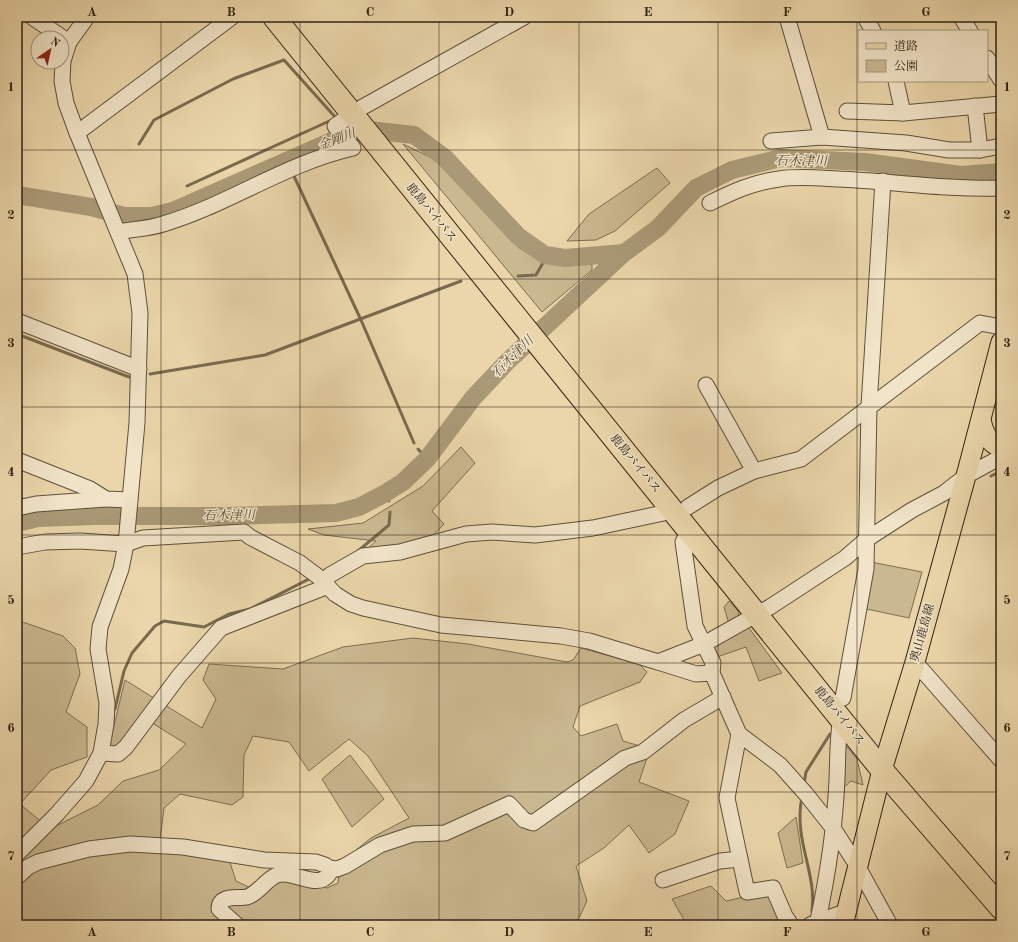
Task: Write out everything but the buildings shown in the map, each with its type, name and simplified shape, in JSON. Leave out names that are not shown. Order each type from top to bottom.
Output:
[{"type":"highway","name":"鹿島バイパス","points":[[274,17],[357,126],[547,346],[764,611],[1001,908]]},
{"type":"highway","name":"鹿島バイパス","points":[[288,17],[357,126],[394,148],[523,317]]},
{"type":"highway","name":"鹿島バイパス","points":[[680,509],[689,530],[764,611]]},
{"type":"highway","name":"鹿島バイパス","points":[[885,762],[1001,888]]},
{"type":"main road","name":"奥山鹿島線","points":[[845,918],[885,762],[915,662],[1001,342]]},
{"type":"main road","points":[[981,420],[984,434],[990,441],[1001,448]]},
{"type":"street","points":[[70,41],[87,17]]},
{"type":"street","points":[[77,134],[232,17]]},
{"type":"street","points":[[116,228],[162,225],[201,210],[327,154],[357,126],[524,17]]},
{"type":"street","points":[[787,17],[822,137]]},
{"type":"street","points":[[865,17],[872,30]]},
{"type":"street","points":[[961,17],[969,30]]},
{"type":"street","points":[[38,19],[53,30]]},
{"type":"street","points":[[988,60],[1001,80]]},
{"type":"street","points":[[17,854],[57,814],[86,781],[101,753],[106,724],[107,703],[98,649],[100,627],[121,568],[126,544],[137,423],[140,313],[135,274],[77,134],[66,103],[62,81],[63,70]]},
{"type":"street","points":[[896,82],[903,113]]},
{"type":"street","points":[[847,111],[903,113],[1001,104]]},
{"type":"street","points":[[976,106],[980,150]]},
{"type":"street","points":[[771,141],[822,137],[906,143],[949,150],[980,150],[1001,146]]},
{"type":"street","points":[[710,203],[741,188],[778,179],[815,178],[883,181],[975,189],[1001,188]]},
{"type":"street","points":[[845,918],[815,924],[833,828],[838,779],[838,737],[866,569],[869,406],[883,181]]},
{"type":"street","points":[[17,322],[139,369]]},
{"type":"street","points":[[101,753],[118,754],[126,747],[179,676],[221,628],[330,575],[363,556],[400,552],[466,534],[492,532],[535,535],[593,528],[680,509],[718,488],[754,471],[801,459],[980,323],[1001,326]]},
{"type":"street","points":[[706,385],[754,471]]},
{"type":"street","points":[[658,662],[704,644],[764,611],[867,545],[912,510],[944,493],[966,476],[1001,457]]},
{"type":"street","points":[[17,460],[90,489],[106,499]]},
{"type":"street","points":[[17,508],[36,504],[106,499],[130,501]]},
{"type":"street","points":[[689,530],[683,542],[695,626],[713,664],[712,673],[739,734],[780,766],[803,790],[833,828],[858,867],[890,925]]},
{"type":"street","points":[[17,547],[45,542],[80,541],[126,544],[143,538],[244,532],[321,579],[335,594],[351,604],[363,608],[441,625],[561,636],[589,641],[696,674],[712,673]]},
{"type":"street","points":[[915,662],[1001,760]]},
{"type":"street","points":[[17,877],[38,862],[89,850],[130,844],[184,848],[264,860],[316,862],[325,864],[329,868],[337,869],[345,866],[380,844],[412,834],[445,833],[509,804],[524,820],[533,823],[625,758],[643,752],[684,720],[723,697]]},
{"type":"street","points":[[739,734],[727,798],[747,892],[773,888],[785,916],[791,925]]},
{"type":"street","points":[[663,880],[720,860],[740,859]]},
{"type":"street","points":[[237,925],[219,909],[222,901],[228,898],[246,897],[257,892],[276,875],[284,874],[317,881],[327,878],[329,868]]},
{"type":"green space","points":[[403,144],[434,159],[518,247],[543,263],[587,263],[592,265],[592,270],[542,312]]},
{"type":"green space","points":[[657,168],[670,183],[615,231],[596,240],[567,241],[589,214]]},
{"type":"green space","points":[[461,447],[475,463],[432,511],[444,524],[428,541],[360,555],[376,541],[324,535],[308,529],[363,523],[423,486]]},
{"type":"green space","points":[[871,562],[922,572],[909,618],[862,608]]},
{"type":"green space","points":[[729,601],[738,611],[741,629],[749,628],[782,673],[759,681],[746,647],[714,658],[703,637],[729,624],[724,607]]},
{"type":"green space","points":[[17,620],[63,636],[75,648],[80,674],[66,712],[87,727],[87,757],[51,770],[20,804],[50,829],[98,805],[123,781],[159,770],[186,744],[144,718],[121,749],[109,746],[125,680],[202,728],[216,699],[203,680],[209,664],[283,669],[343,647],[413,638],[468,644],[567,662],[573,660],[581,648],[639,664],[647,672],[640,682],[580,706],[573,727],[581,736],[617,724],[623,741],[640,746],[647,758],[639,782],[689,801],[675,834],[649,853],[629,825],[604,848],[576,866],[587,901],[579,918],[571,925],[17,925]],"holes":[[[253,736],[289,742],[309,771],[349,739],[368,756],[409,818],[371,838],[340,863],[338,883],[327,888],[275,873],[253,889],[236,881],[226,850],[160,840],[164,808],[180,794],[232,805],[243,797],[244,755]]]},
{"type":"green space","points":[[841,740],[857,759],[863,785],[851,781],[840,791]]},
{"type":"green space","points":[[350,755],[384,799],[352,827],[322,779]]},
{"type":"green space","points":[[796,817],[803,863],[787,868],[778,833]]},
{"type":"green space","points":[[711,886],[726,901],[770,891],[788,925],[687,925],[672,899]]},
{"type":"waterway","points":[[139,144],[154,120],[233,79],[284,60],[336,118],[187,186]]},
{"type":"waterway","name":"金剛川","points":[[17,195],[91,207],[124,216],[151,216],[173,211],[350,133],[369,130],[414,135],[445,158],[518,236],[545,255],[565,258],[624,253]]},
{"type":"waterway","name":"石木津川","points":[[17,523],[38,518],[95,516],[227,516],[336,513],[359,507],[403,482],[427,459],[473,398],[507,362],[624,253],[658,228],[696,188],[732,170],[781,158],[865,162],[961,175],[1001,172]]},
{"type":"waterway","points":[[293,174],[361,320],[414,443]]},
{"type":"waterway","points":[[518,276],[536,275],[544,261],[545,255]]},
{"type":"waterway","points":[[150,374],[265,355],[461,281]]},
{"type":"waterway","points":[[17,334],[129,377]]},
{"type":"waterway","points":[[418,449],[427,459]]},
{"type":"waterway","points":[[991,476],[1001,471]]},
{"type":"waterway","points":[[384,494],[389,501]]},
{"type":"waterway","points":[[358,551],[389,525],[390,512]]},
{"type":"waterway","points":[[115,709],[124,671],[132,653],[155,626],[164,621],[204,627],[229,614],[250,609],[311,578]]},
{"type":"waterway","points":[[804,784],[806,772],[830,734]]},
{"type":"waterway","points":[[802,797],[800,827],[811,883],[813,897],[812,911]]}]
